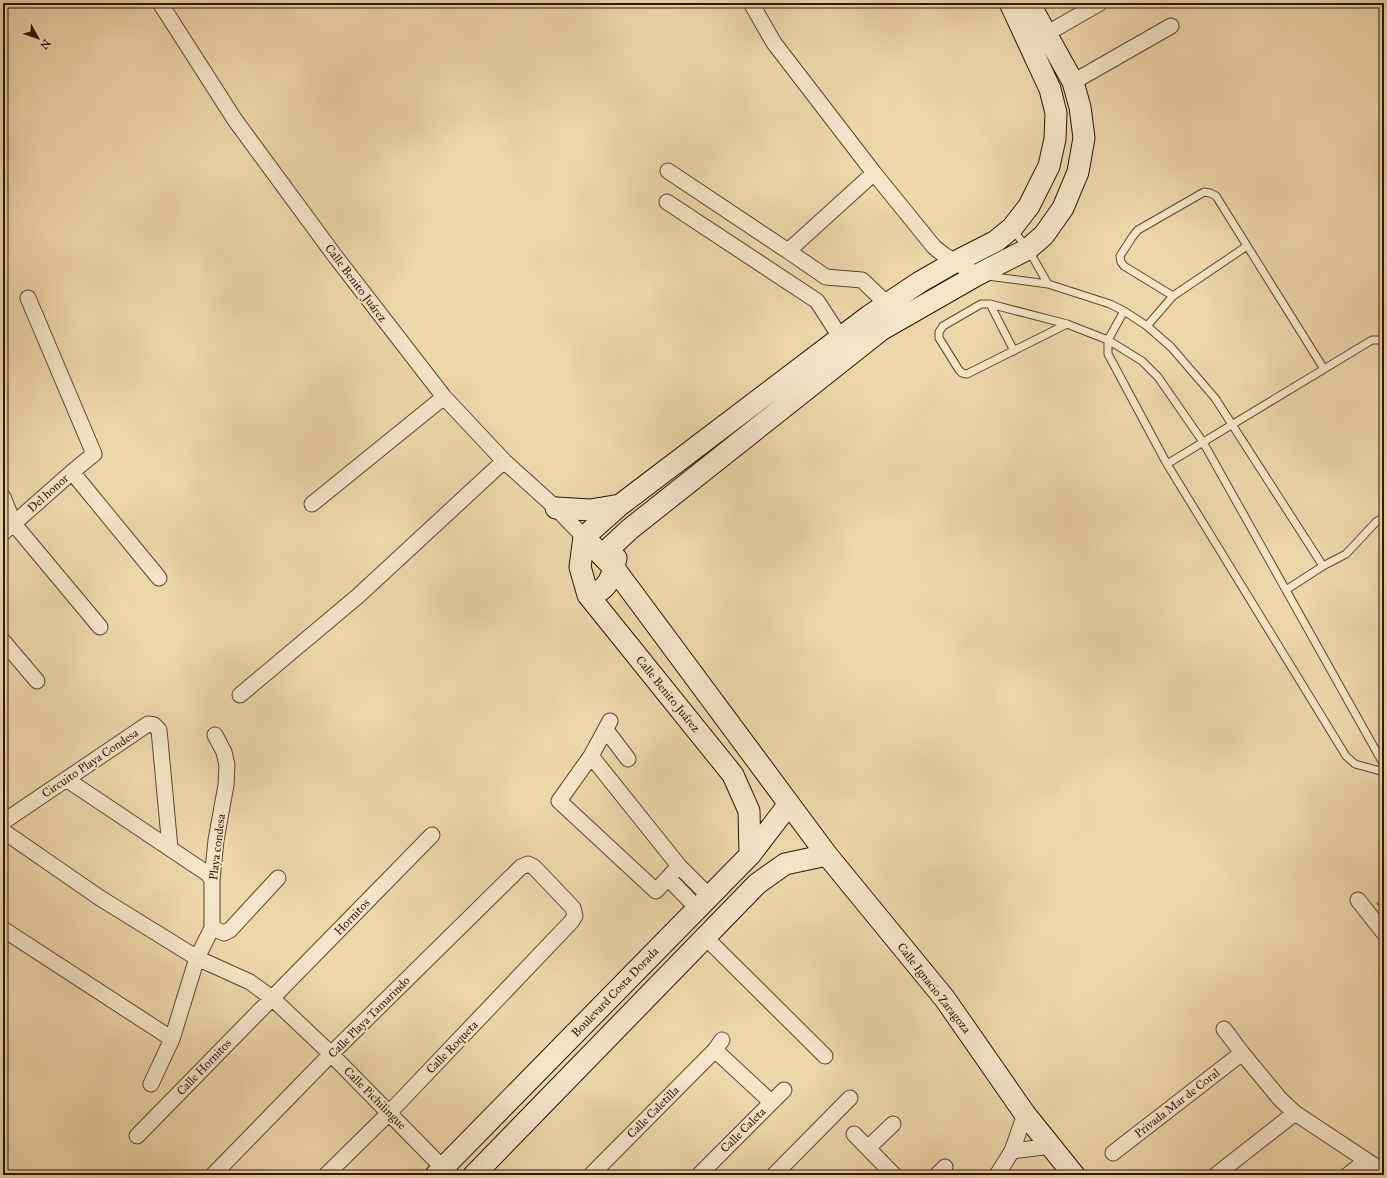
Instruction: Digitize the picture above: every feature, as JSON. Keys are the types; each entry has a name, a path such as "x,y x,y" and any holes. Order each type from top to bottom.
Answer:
{"main road":[{"path":"875,323 888,304 920,282 996,241 1012,228 1029,206 1050,166 1056,139 1056,113 1050,89 1010,3"},
{"path":"588,595 597,594 603,590 608,562 630,529 849,340 875,323 977,275 1028,249 1044,235 1063,208 1078,172 1084,138 1080,107 1072,82 1030,3"},
{"path":"584,537 620,505 812,372"},
{"path":"556,508 590,510 620,505"},
{"name":"Calle Benito Juárez","path":"584,537 608,562 789,804"},
{"name":"Calle Benito Juárez","path":"584,537 580,567 588,595 733,775 749,811 750,855"},
{"name":"Calle Ignacio Zaragoza","path":"789,804 827,854 945,999 1025,1114 1074,1175"},
{"name":"Boulevard Costa Dorada","path":"444,1173 697,908 750,855 789,804"},
{"path":"474,1175 757,884 785,864 827,854"},
{"path":"679,964 670,956 669,951 686,931 697,908"}],"street":[{"name":"Calle Benito Juárez","path":"160,3 235,120 335,256 444,397 504,461 556,508 584,537"},
{"path":"751,3 774,43 874,173 934,247 977,275"},
{"path":"1046,34 1100,3"},
{"path":"1072,82 1171,26"},
{"path":"668,171 826,277 862,280 888,304"},
{"path":"788,251 874,173"},
{"path":"667,202 816,301 849,340"},
{"name":"Del honor","path":"9,528 94,454 28,298"},
{"path":"312,504 444,397"},
{"path":"240,695 358,596 504,461"},
{"path":"72,472 159,578"},
{"path":"3,497 9,528 100,627"},
{"path":"3,641 37,681"},
{"name":"Circuito Playa Condesa","path":"3,822 148,724 154,725 159,730 170,848"},
{"path":"628,759 608,726 591,756 560,802 656,892 679,866"},
{"name":"Playa condesa","path":"197,958 212,928 212,880 216,840 226,785 227,765 224,752 215,735"},
{"path":"591,756 679,866 697,908"},
{"path":"66,778 208,874 212,880"},
{"name":"Calle Pichilingue","path":"3,831 100,898 197,958 250,982 272,998 331,1054 389,1113 444,1173"},
{"name":"Hornitos","path":"272,998 432,835"},
{"name":"Calle Playa Tamarindo","path":"213,1175 331,1054 521,866 528,864 534,868 573,908 575,916"},
{"path":"212,928 224,933 230,930 278,878"},
{"path":"668,878 697,908"},
{"path":"1358,900 1384,933"},
{"name":"Calle Roqueta","path":"326,1175 389,1113 571,922 575,916"},
{"path":"3,929 172,1039"},
{"path":"705,937 825,1056"},
{"path":"151,1084 172,1039 197,958"},
{"name":"Calle Hornitos","path":"137,1136 272,998"},
{"path":"1224,1029 1280,1099 1295,1113 1384,1172"},
{"name":"Calle Caletilla","path":"591,1175 719,1045 771,1102"},
{"name":"Privada Mar de Coral","path":"1113,1153 1242,1053"},
{"name":"Calle Caleta","path":"699,1175 784,1090"},
{"path":"774,1175 850,1098"},
{"path":"1216,1175 1295,1113"},
{"path":"997,1175 1012,1152 1025,1114"},
{"path":"868,1148 893,1124"},
{"path":"854,1134 894,1175"},
{"path":"1012,1152 1052,1146"},
{"path":"1348,1175 1366,1161"}],"lane":[{"path":"1173,296 1124,266 1121,262 1120,256 1138,230 1204,192 1210,193 1216,196 1324,370"},
{"path":"1012,228 1028,249 1048,284"},
{"path":"1147,326 1173,296 1247,246"},
{"path":"977,275 1048,284 1110,304 1147,326 1171,347 1215,398 1323,566"},
{"path":"1067,324 967,374 958,370 939,338 939,332 943,326 981,304 990,304 1067,324 1108,340 1142,361 1158,377 1202,442 1384,765"},
{"path":"990,304 1014,351"},
{"path":"1124,311 1108,340 1108,354 1167,464 1346,756 1355,764 1384,772"},
{"path":"1167,464 1372,340 1380,340 1384,342"},
{"path":"1286,590 1323,566 1346,554 1376,522 1384,517"}]}
